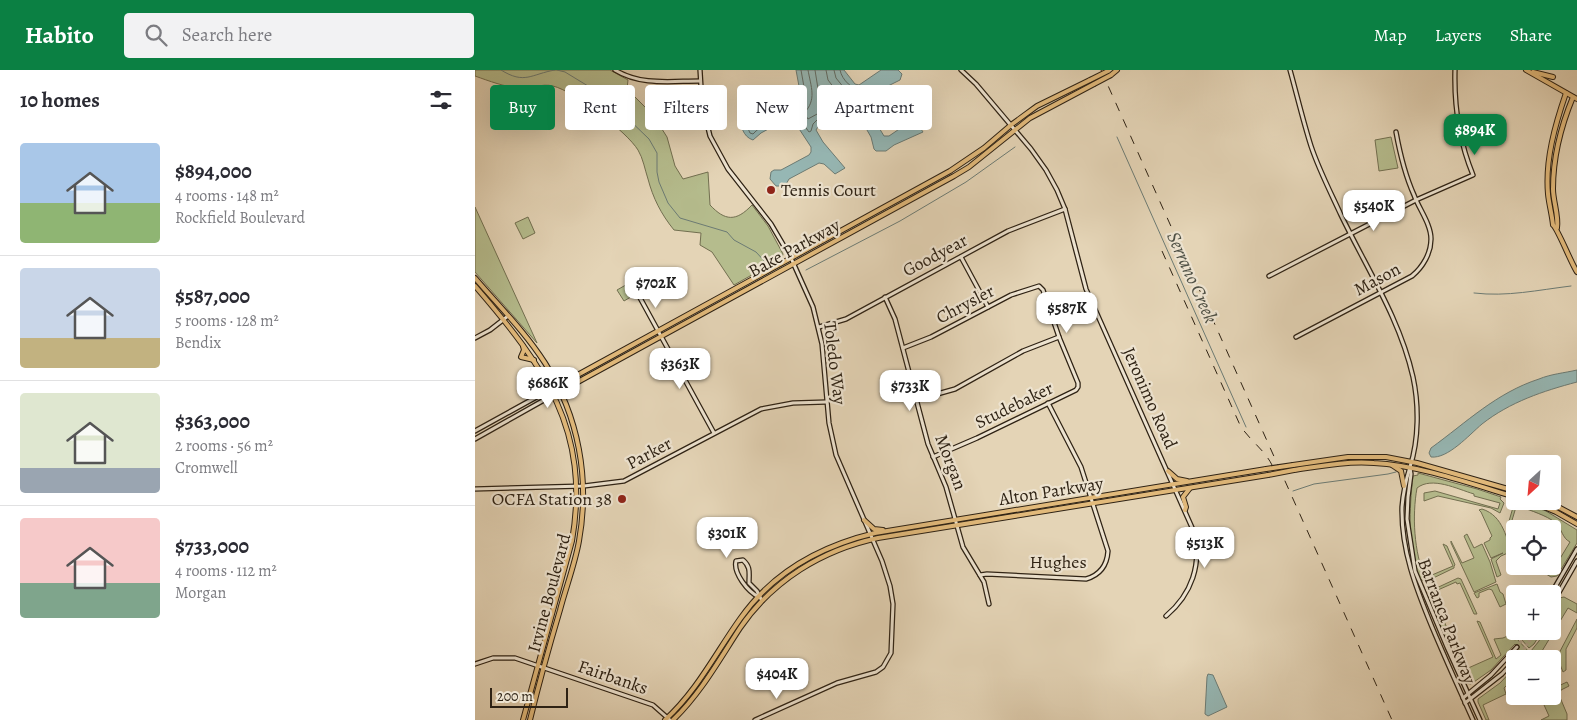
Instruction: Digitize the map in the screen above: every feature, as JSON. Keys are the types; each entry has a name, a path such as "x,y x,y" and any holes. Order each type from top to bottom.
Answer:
{"main road":[{"name":"Bake Parkway","path":"554,395 954,176 969,167 1015,129 1040,112 1117,70"},
{"path":"1527,70 1553,77"},
{"path":"1527,70 1575,98 1567,113 1558,142 1553,175 1557,228"},
{"name":"Bake Parkway","path":"551,389 950,171 985,148 1011,124 1037,106 1092,82"},
{"path":"1566,93 1554,130 1548,173 1549,202 1553,225 1557,228 1577,272"},
{"name":"Irvine Boulevard","path":"475,278 537,351 560,392 578,439 582,463 584,486 577,552 530,720"},
{"path":"475,286 523,344 534,361"},
{"path":"523,344 524,350 521,357 534,361"},
{"name":"Irvine Boulevard","path":"523,720 570,551 576,521 577,486 571,443 554,395 534,361"},
{"name":"Alton Parkway","path":"669,719 699,683 740,619 759,597 783,575 808,558 835,545 871,534 1355,456 1386,457 1411,462 1506,488"},
{"name":"Alton Parkway","path":"669,719 697,694 741,627 762,601 787,578 813,561 845,547 957,525 1342,463 1371,462 1391,464 1506,495"},
{"path":"1391,464 1401,472 1405,486"},
{"path":"1168,471 1177,479 1189,482"},
{"path":"1185,510 1183,497 1190,488"},
{"path":"1561,508 1577,517"},
{"path":"1552,510 1577,524"},
{"path":"864,520 874,530 893,528 897,530"}],"street":[{"path":"615,70 632,78 646,81 700,81"},
{"name":"Toledo Way","path":"700,70 702,103 706,122 719,154 734,178 764,214 791,258 813,307 819,327 824,360 829,424 836,455 871,534 887,576 893,612 891,652 883,667 876,672 837,683 755,720"},
{"name":"Jeronimo Road","path":"961,70 1011,124 1046,170 1065,209 1087,289 1194,532 1197,546 1196,570 1193,581 1181,602 1167,616"},
{"path":"1290,70 1311,147 1350,234 1381,292 1403,341 1417,396 1415,435 1410,468"},
{"path":"1269,276 1416,200 1473,175 1458,124 1455,101 1455,70"},
{"name":"Mason","path":"1296,337 1409,278 1418,271 1429,252 1431,245 1430,232 1407,177 1396,132"},
{"name":"Goodyear","path":"819,327 846,319 1014,229 1065,209"},
{"path":"961,257 988,307"},
{"name":"Chrysler","path":"903,348 931,337 1011,295 1037,286 1041,286 1043,290 1059,337"},
{"path":"733,290 736,296"},
{"path":"639,296 714,434"},
{"name":"Morgan","path":"885,297 895,318 928,444 946,487 963,546 980,576 989,604"},
{"path":"475,338 508,316"},
{"path":"916,400 955,389 1023,351 1059,337"},
{"name":"Studebaker","path":"933,457 977,438 1075,390 1078,387 1059,337"},
{"name":"Bake Parkway","path":"475,431 551,389"},
{"name":"Bake Parkway","path":"475,439 554,395"},
{"name":"Parker","path":"475,489 612,484 630,479 761,409 793,404 827,402"},
{"name":"Hughes","path":"980,576 987,574 1078,579 1095,576 1104,567 1108,551 1092,498 1079,461 1048,403"},
{"name":"Barranca Parkway","path":"1410,468 1407,473 1402,507 1411,574 1473,720"},
{"name":"Barranca Parkway","path":"1410,468 1407,519 1415,570 1444,641 1480,720"},
{"path":"1556,585 1577,549"},
{"path":"759,597 754,595 741,579 735,566 737,561 743,560 747,565 750,573 749,583 757,591 762,601"},
{"path":"1561,589 1577,560"},
{"path":"1463,698 1491,676 1517,647"},
{"name":"Fairbanks","path":"475,664 493,658 515,658 653,705 669,719"},
{"path":"1465,703 1506,669"}],"green space":[{"path":"475,70 610,70 628,80 627,85 565,85 565,91 555,85 504,85 475,76"},
{"path":"635,97 645,107 645,130 663,130 667,137 675,166 683,179 708,172 710,205 726,217 736,217 752,205 768,226 783,254 782,258 734,285 712,252 700,245 701,233 674,230 669,224 655,199 638,150 620,130 635,130"},
{"path":"1391,137 1398,168 1379,171 1375,140"},
{"path":"475,207 537,343 475,272"},
{"path":"528,217 535,233 523,239 515,223"},
{"path":"628,273 641,291 624,301 617,290 631,282"},
{"path":"1418,473 1501,497 1500,499 1504,503 1500,513 1491,508 1438,496 1424,501 1424,493 1435,491 1498,509 1500,503 1437,483 1430,483 1417,488 1415,534 1418,557 1425,578 1453,566 1443,544 1447,546 1455,565 1454,568 1425,582 1419,578 1415,565 1410,527 1413,476 1418,475"},
{"path":"1482,509 1489,512 1495,517 1506,536 1506,554 1496,561 1501,575 1497,577 1491,559 1503,553 1491,558 1484,543 1490,540 1492,536 1479,510"},
{"path":"1512,510 1515,510 1512,520 1509,520"},
{"path":"1530,510 1543,510 1561,520 1552,520"},
{"path":"1561,520 1577,530 1577,543 1561,569 1561,557 1570,542 1561,531"},
{"path":"1467,534 1474,548 1482,544 1496,582 1474,592 1451,543 1451,541 1462,563 1474,558 1464,536"},
{"path":"1458,578 1461,579 1477,614 1474,614 1460,583 1457,584 1456,582 1431,593 1466,669 1493,657 1477,621 1480,622 1496,659 1501,655 1494,639 1506,637 1506,640 1518,640 1527,650 1519,650 1515,644 1509,650 1506,650 1506,654 1491,670 1471,684 1465,683 1428,596 1430,591"},
{"path":"1497,584 1506,604 1500,607 1492,590 1489,589 1479,593 1477,598 1474,593"},
{"path":"1564,597 1577,604 1577,613 1568,608 1561,620 1561,598"},
{"path":"1577,619 1577,628 1566,649 1566,670 1563,672 1561,650"},
{"path":"1522,640 1536,640 1534,644 1529,648"},
{"path":"1540,640 1549,640 1543,650 1532,650"},
{"path":"1506,677 1506,686 1504,688 1506,694 1483,705 1489,720 1486,720 1478,699"},
{"path":"1567,682 1569,686 1561,690 1561,685"},
{"path":"1561,700 1567,714 1567,720 1541,720 1549,716 1544,705 1561,705"}],"water":[{"path":"796,70 844,70 855,84 859,85 817,85 816,130 823,142 845,168 835,174 824,164 819,163 789,179 785,186 776,186 770,179 771,172 781,170 809,155 811,152 811,147 800,130 807,130 807,85 799,85"},
{"path":"881,70 898,70 902,74 900,80 890,85 859,85"},
{"path":"743,130 766,130 753,140"},
{"path":"867,130 880,130 884,136 889,136 898,130 922,130 923,132 894,145 886,151 876,151"},
{"path":"1577,370 1577,382 1539,393 1515,403 1482,424 1451,450 1438,457 1431,457 1429,453 1431,448 1495,400 1523,385 1544,377"},
{"path":"1208,674 1213,675 1227,707 1208,716 1205,714"}],"waterway":[{"name":"Serrano Creek","path":"501,70 522,78 555,70"},
{"name":"Serrano Creek","path":"557,70 565,72 588,86 621,112 649,139 657,153 659,182 668,203 680,218 727,232 734,240 756,252 768,265"},
{"name":"Serrano Creek","path":"1117,137 1246,427"},
{"name":"Serrano Creek","path":"806,270 900,221 966,182 1015,147"},
{"path":"1474,293 1510,294 1571,286"},
{"name":"Serrano Creek","path":"1293,491 1314,484 1396,472"}],"tunnel":[{"path":"1517,647 1522,640"},
{"path":"1523,650 1530,640"}],"railway":[{"path":"1101,70 1392,720"},
{"path":"1162,251 1240,425 1272,465"}],"place":[{"name":"Tennis Court","path":"771,190"},
{"name":"OCFA Station 38","path":"622,499"}]}
